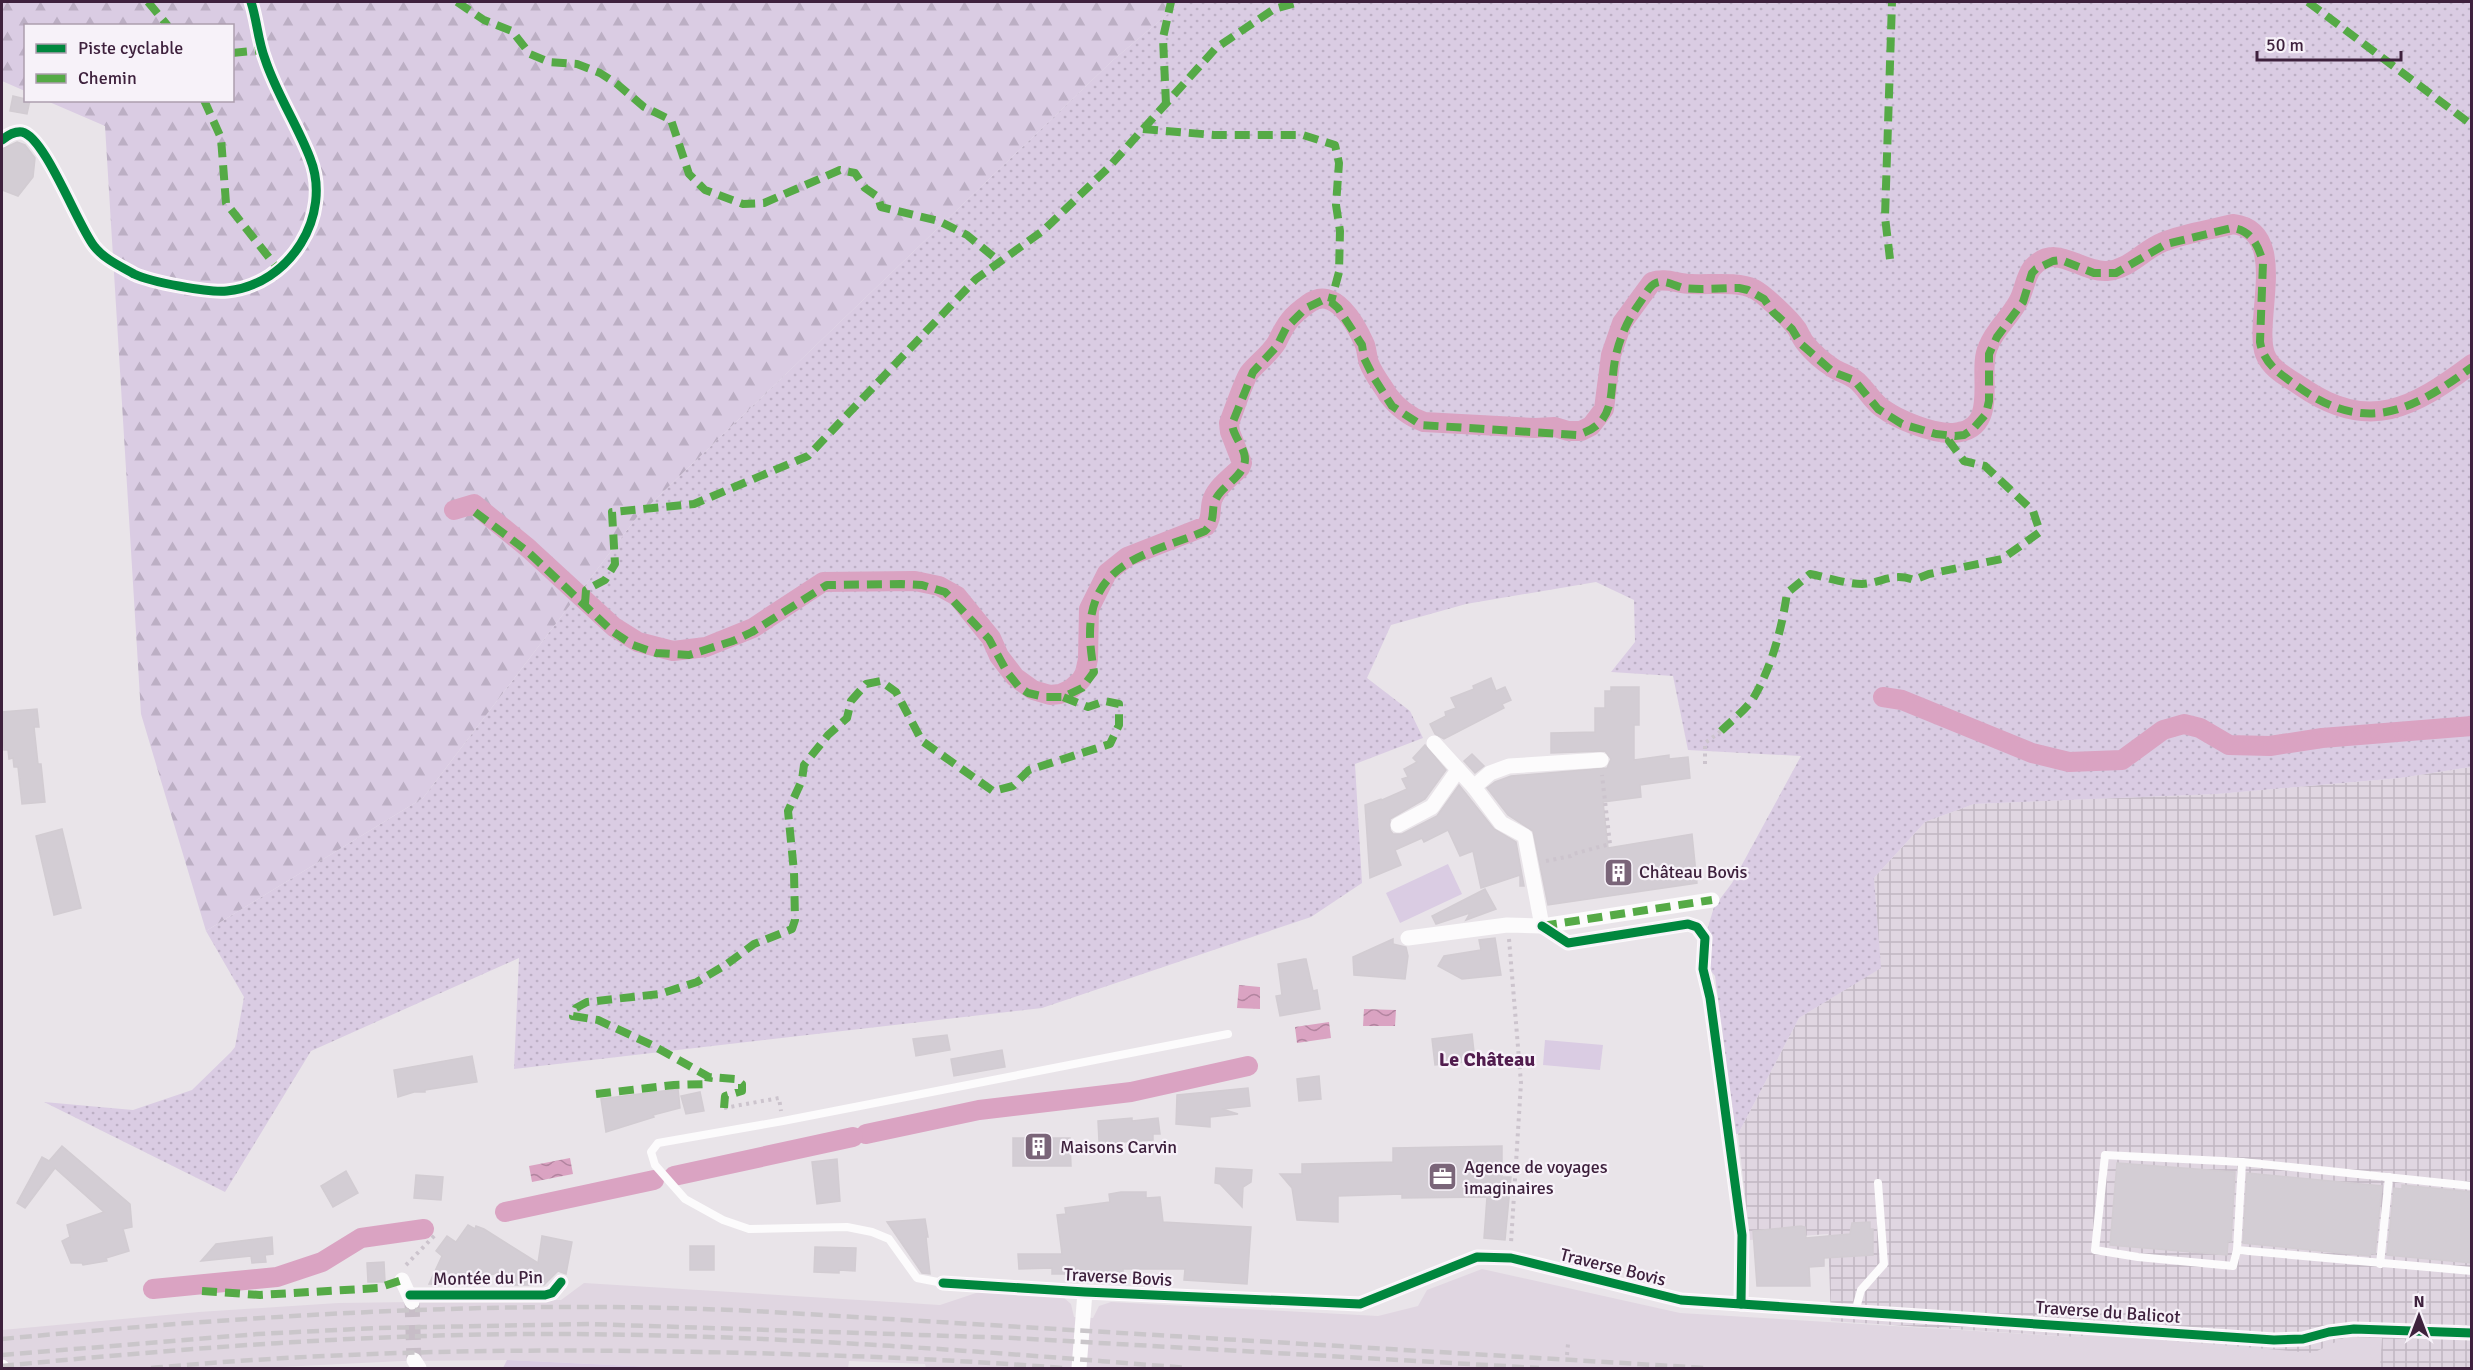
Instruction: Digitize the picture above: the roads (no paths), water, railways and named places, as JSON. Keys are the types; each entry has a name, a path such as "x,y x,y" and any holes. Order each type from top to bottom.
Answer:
{"street":[{"path":"2,140 12,133 23,132 30,138 54,171 77,221 93,246 102,255 137,275 202,290 228,291 257,284 286,263 305,239 316,212 318,189 315,170 302,138 265,59 251,2"},
{"path":"1434,743 1474,787 1501,823 1525,836 1542,926 1568,943 1688,924 1697,927 1705,938 1703,969 1710,998 1742,1235 1741,1304"},
{"path":"1474,787 1490,773 1509,766 1601,760"},
{"path":"1398,825 1432,807 1458,770"},
{"path":"1408,938 1507,925 1542,926 1712,900"},
{"name":"Traverse Bovis","path":"943,1283 1085,1292 1360,1304 1477,1257 1511,1258 1681,1300 1741,1304"},
{"name":"Montée du Pin","path":"402,1281 411,1299 545,1295 552,1293 561,1282"},
{"name":"Traverse Bovis","path":"1079,1368 1085,1292"},
{"name":"Traverse du Balicot","path":"1741,1304 2274,1340 2303,1339 2329,1332 2354,1329 2472,1333"}],"lane":[{"name":"Traverse Bovis","path":"943,1283 917,1278 889,1239 873,1232 847,1227 749,1228 723,1220 685,1199 655,1165 651,1152 658,1143 1228,1034"},
{"path":"2242,1162 2237,1250 2233,1266 2138,1257 2095,1250 2106,1155 2242,1162 2472,1186"},
{"path":"2380,1264 2389,1177"},
{"path":"1855,1312 1861,1290 1884,1264 1878,1183"},
{"path":"2237,1250 2472,1271"}],"water":[{"path":"1239,985 1260,987 1260,1009 1237,1008"},
{"path":"1364,1009 1396,1010 1395,1026 1363,1026"},
{"path":"1329,1022 1331,1038 1297,1043 1295,1027"},
{"path":"570,1158 573,1174 532,1182 529,1166"}],"waterway":[{"path":"454,510 474,504 528,548 614,627 638,642 673,651 706,647 753,628 823,582 915,581 939,586 957,596 991,638 999,656 1015,677 1033,690 1050,695 1071,689 1085,673 1088,659 1089,609 1107,573 1127,557 1206,526 1215,494 1242,463 1230,432 1229,423 1247,377 1274,346 1293,316 1318,299 1327,299 1343,309 1361,336 1368,361 1388,395 1395,404 1419,420 1535,428 1555,427 1568,431 1581,431 1591,426 1604,409 1611,355 1622,323 1652,282 1662,280 1686,284 1732,284 1747,287 1754,289 1770,301 1797,329 1812,351 1833,368 1857,381 1882,408 1916,425 1953,433 1968,430 1977,422 1984,399 1984,371 1988,347 2017,304 2030,271 2041,260 2050,257 2059,258 2087,268 2115,270 2163,242 2233,224 2250,230 2260,242 2265,259 2263,320 2265,354 2271,365 2302,387 2326,401 2349,409 2370,412 2410,403 2451,380 2472,364"},
{"path":"1883,697 1902,700 2032,753 2069,762 2122,760 2163,730 2184,724 2200,728 2229,745 2270,746 2322,738 2472,726"},
{"path":"866,1134 979,1110 1131,1092 1248,1066"},
{"path":"674,1176 853,1137"},
{"path":"505,1212 654,1180"},
{"path":"153,1289 277,1277 322,1262 361,1238 424,1229"}],"tunnel":[{"path":"412,1302 414,1360"}],"railway":[{"path":"2,1339 98,1330 386,1311 579,1307 676,1308 1705,1368"},
{"path":"2,1355 258,1334 377,1328 589,1324 1013,1338 1539,1368"},
{"path":"2,1366 264,1344 395,1337 609,1334 939,1349 1187,1368"},
{"path":"151,1368 335,1356 580,1351 852,1356 1063,1368"}],"place":[{"name":"Château Bovis","path":"1618,872"},
{"name":"Maisons Carvin","path":"1039,1147"},
{"name":"Agence de voyages imaginaires","path":"1443,1177"}],"district":[{"name":"Le Château","path":"1487,1059"}]}
